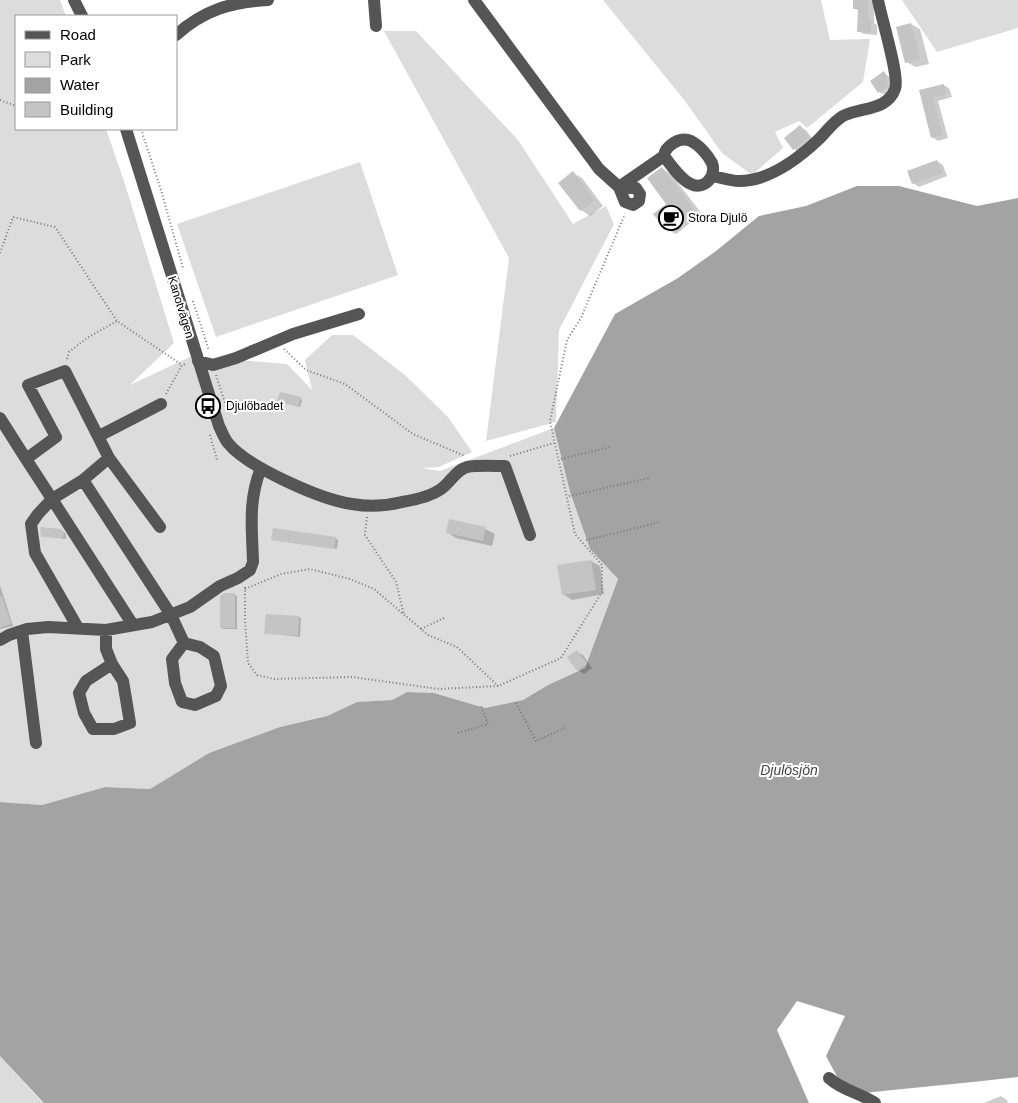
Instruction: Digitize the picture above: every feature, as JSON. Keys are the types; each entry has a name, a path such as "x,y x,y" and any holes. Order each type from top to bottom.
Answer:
{"street":[{"path":"74,0 82,15"},
{"path":"178,34 219,8 250,1 268,0"},
{"path":"374,0 376,26"},
{"path":"474,0 599,169 619,188 624,202 629,205"},
{"path":"713,176 740,181 756,179 774,172 799,156 843,116 881,105 891,98 896,87 896,72 878,0"},
{"name":"Kanotvägen","path":"126,130 198,361 219,426 227,442 261,468 282,480 332,499 352,504 368,505 402,502 434,493 446,485 457,473 467,468 505,466 530,534"},
{"path":"619,188 664,156 665,151 672,144 684,140 690,141 699,147 710,160 713,166 713,176 706,183 692,185 684,179 664,156"},
{"path":"198,361 213,365 236,358 293,334 358,314"},
{"path":"26,459 56,437 28,386 65,371 109,458 160,527"},
{"path":"99,436 161,404"},
{"path":"0,418 133,625"},
{"path":"78,628 35,553 31,524 52,499 83,480 109,458"},
{"path":"0,640 22,631 48,627 106,630 152,622 190,607 220,586 244,575 250,570 253,562 251,508 256,481 261,468"},
{"path":"83,480 171,615 184,643"},
{"path":"106,630 106,649 122,681 130,723 114,729 93,729 84,713 79,693 86,681 112,664"},
{"path":"22,631 36,743"},
{"path":"184,643 200,647 214,656 221,686 216,696 195,705 182,702 175,683 172,658 184,643"},
{"path":"829,1078 846,1090 876,1103"}],"path":[{"path":"0,100 15,106"},
{"path":"141,130 161,190 185,275"},
{"path":"244,575 248,663 257,675 274,679 352,677 439,689 498,686 561,658 602,592 602,565 575,534 550,422 567,340 581,318 629,205"},
{"path":"0,253 13,217 55,227 117,321 182,364 198,361"},
{"path":"190,293 226,406"},
{"path":"65,371 69,352 87,338 117,321"},
{"path":"276,342 306,370 345,384 413,434 469,458 462,461"},
{"path":"161,404 182,364"},
{"path":"509,456 555,443"},
{"path":"561,459 610,447"},
{"path":"569,496 649,478"},
{"path":"368,505 366,535 396,582 404,615"},
{"path":"586,540 661,522"},
{"path":"245,589 281,574 310,569 350,579 374,589 428,636 457,647 498,686"},
{"path":"421,629 446,617"},
{"path":"516,703 536,741 567,727"},
{"path":"458,733 488,724 481,706"}],"green space":[{"path":"0,0 60,0 66,15 15,15 15,130 106,130 174,343 130,385 192,356 287,364 312,390 305,360 332,335 353,335 405,375 448,417 472,452 439,467 421,468 440,471 554,428 570,492 590,549 618,579 585,668 548,685 523,700 485,708 434,693 407,692 392,700 357,702 327,716 280,727 209,753 150,789 105,787 42,805 0,802"},
{"path":"603,0 821,0 830,40 870,39 863,82 807,128 799,121 775,132 783,148 752,175 722,153 685,101"},
{"path":"902,0 1018,0 1018,28 937,52"},
{"path":"384,31 416,31 518,140 573,224 606,206 614,224 559,330 556,422 486,441 509,258"},
{"path":"360,162 398,275 216,337 177,224"},
{"path":"0,1056 39,1099 44,1103 0,1103"}],"water":[{"name":"Djulösjön","path":"857,186 899,186 977,206 1018,198 1018,1077 847,1095 826,1056 845,1016 797,1001 777,1030 809,1103 44,1103 0,1056 0,802 42,805 105,787 150,789 209,753 280,727 327,716 357,702 392,700 407,692 434,693 485,708 523,700 548,685 585,668 618,579 590,549 570,492 554,428 615,314 678,278 716,251 759,216 806,206"}],"building":[{"path":"853,0 868,0 868,20 871,20 871,32 857,32 858,9 853,9"},
{"path":"911,23 920,59 905,63 896,27"},
{"path":"884,71 887,76 887,86 878,93 870,81"},
{"path":"944,84 946,94 933,98 943,135 931,138 919,90"},
{"path":"800,125 809,137 793,150 784,138"},
{"path":"937,160 942,173 912,184 907,171"},
{"path":"662,167 693,208 666,230 653,214 666,204 647,178"},
{"path":"573,171 595,200 580,211 558,183"},
{"path":"280,392 301,397 298,406 277,401"},
{"path":"449,519 486,527 483,541 446,533"},
{"path":"40,527 61,529 64,532 63,538 41,537"},
{"path":"273,528 336,537 334,549 271,540"},
{"path":"591,560 596,590 562,595 557,565"},
{"path":"224,593 235,593 235,628 220,628 220,596"},
{"path":"0,596 2,596 11,624 0,628"},
{"path":"266,614 299,616 298,636 264,634"},
{"path":"577,650 587,664 577,671 567,657"}],"place":[{"name":"Stora Djulö","path":"671,218"},
{"name":"Djulöbadet","path":"208,406"}]}
